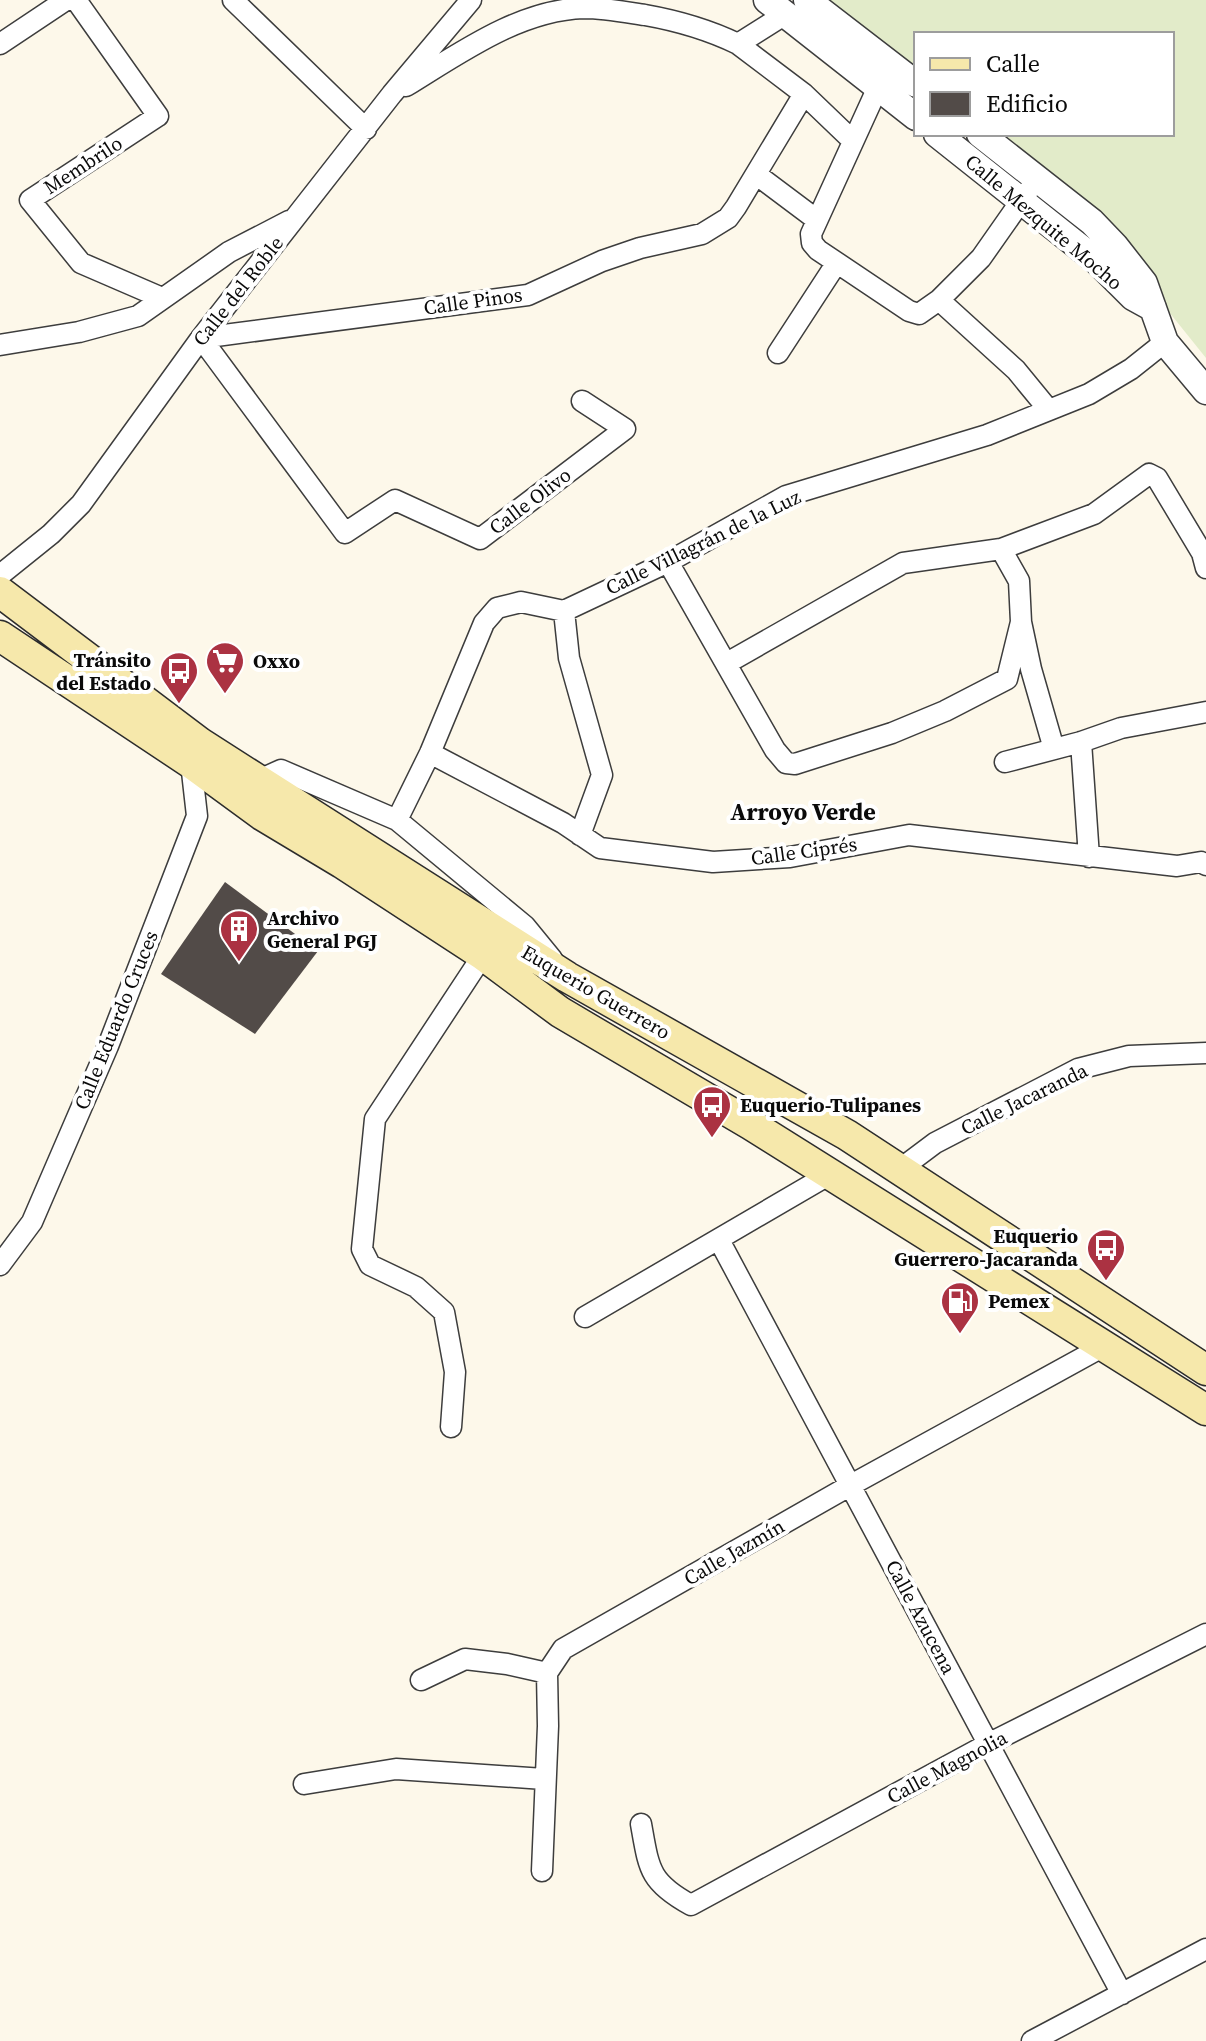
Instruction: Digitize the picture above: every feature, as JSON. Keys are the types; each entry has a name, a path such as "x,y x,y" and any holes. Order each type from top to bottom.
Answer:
{"main road":[{"name":"Euquerio Guerrero","path":"0,592 200,743 567,977 847,1135 1206,1370"},
{"path":"0,611 76,649"},
{"name":"Euquerio Guerrero","path":"0,636 191,763 262,815 483,955 560,1012 830,1174 1206,1410"}],"street":[{"path":"0,44 66,0"},
{"name":"Membrilo","path":"76,0 158,116 30,200 81,263 162,298"},
{"path":"233,0 366,129"},
{"name":"Calle del Roble","path":"0,575 51,534 81,504 201,338 392,94 471,0"},
{"path":"807,0 914,82"},
{"path":"738,44 775,8 914,115"},
{"path":"392,94 531,18 570,9 622,11 677,21 711,31 738,44 804,94 853,141"},
{"path":"890,63 817,220 811,234 812,243 836,264 909,311 919,314 939,300 981,258 1030,189"},
{"name":"Calle Pinos","path":"201,338 528,295 602,261 640,248 702,234 728,218 804,94"},
{"name":"Calle Mezquite Mocho","path":"940,136 1092,222 1114,262 1144,283 1165,342 1206,391"},
{"name":"Calle Mezquite Mocho","path":"982,136 1030,189"},
{"path":"757,175 817,220"},
{"path":"0,345 79,332 138,316 229,252 293,220"},
{"path":"778,353 836,264"},
{"path":"939,300 1016,370 1048,409"},
{"name":"Calle Olivo","path":"201,338 345,533 395,500 480,539 625,429 582,401"},
{"name":"Calle Villagrán de la Luz","path":"564,611 624,580 668,562 786,496 987,435 1109,384 1165,342"},
{"path":"727,663 903,563 1001,549 1094,514 1149,474 1157,478 1202,553 1206,568"},
{"path":"1001,549 1019,581 1021,622 1054,749"},
{"path":"668,562 779,757 786,763 795,764 892,733 945,711 1007,679 1021,622"},
{"path":"397,820 430,753 484,623 497,608 521,602 564,611 569,658 602,775 580,835"},
{"path":"1007,679 1040,700"},
{"path":"1005,762 1121,728 1206,712"},
{"path":"1081,742 1089,857"},
{"name":"Calle Ciprés","path":"430,753 563,823 600,848 713,862 790,857 909,835 1177,866 1204,863"},
{"name":"Calle Eduardo Cruces","path":"0,1265 32,1222 108,1046 197,816 191,763"},
{"path":"259,780 281,770 397,820 525,926 567,977"},
{"path":"451,1427 455,1372 444,1312 416,1287 370,1265 362,1249 375,1119 483,955"},
{"name":"Calle Jacaranda","path":"899,1170 935,1143 1078,1069 1129,1056 1206,1053"},
{"path":"585,1317 830,1174"},
{"name":"Calle Azucena","path":"719,1240 1122,1994"},
{"name":"Calle Jazmín","path":"547,1673 563,1649 1104,1346"},
{"name":"Calle Magnolia","path":"641,1824 654,1880 691,1905 988,1744 1206,1634"},
{"path":"421,1680 465,1659 547,1673 542,1871"},
{"path":"304,1784 396,1769 544,1779"},
{"path":"1032,2041 1206,1949"}],"green space":[{"path":"811,0 1206,0 1206,358 1165,307 993,136 1174,136 1174,32 914,32 914,73"}],"building":[{"name":"Archivo General PGJ","path":"225,882 318,951 255,1034 161,974"}],"place":[{"name":"Oxxo","path":"225,695"},
{"name":"Tránsito del Estado","path":"179,705"},
{"name":"Archivo General PGJ","path":"239,963"},
{"name":"Euquerio-Tulipanes","path":"712,1139"},
{"name":"Euquerio Guerrero-Jacaranda","path":"1106,1282"},
{"name":"Pemex","path":"960,1335"}],"district":[{"name":"Arroyo Verde","path":"803,812"}]}
